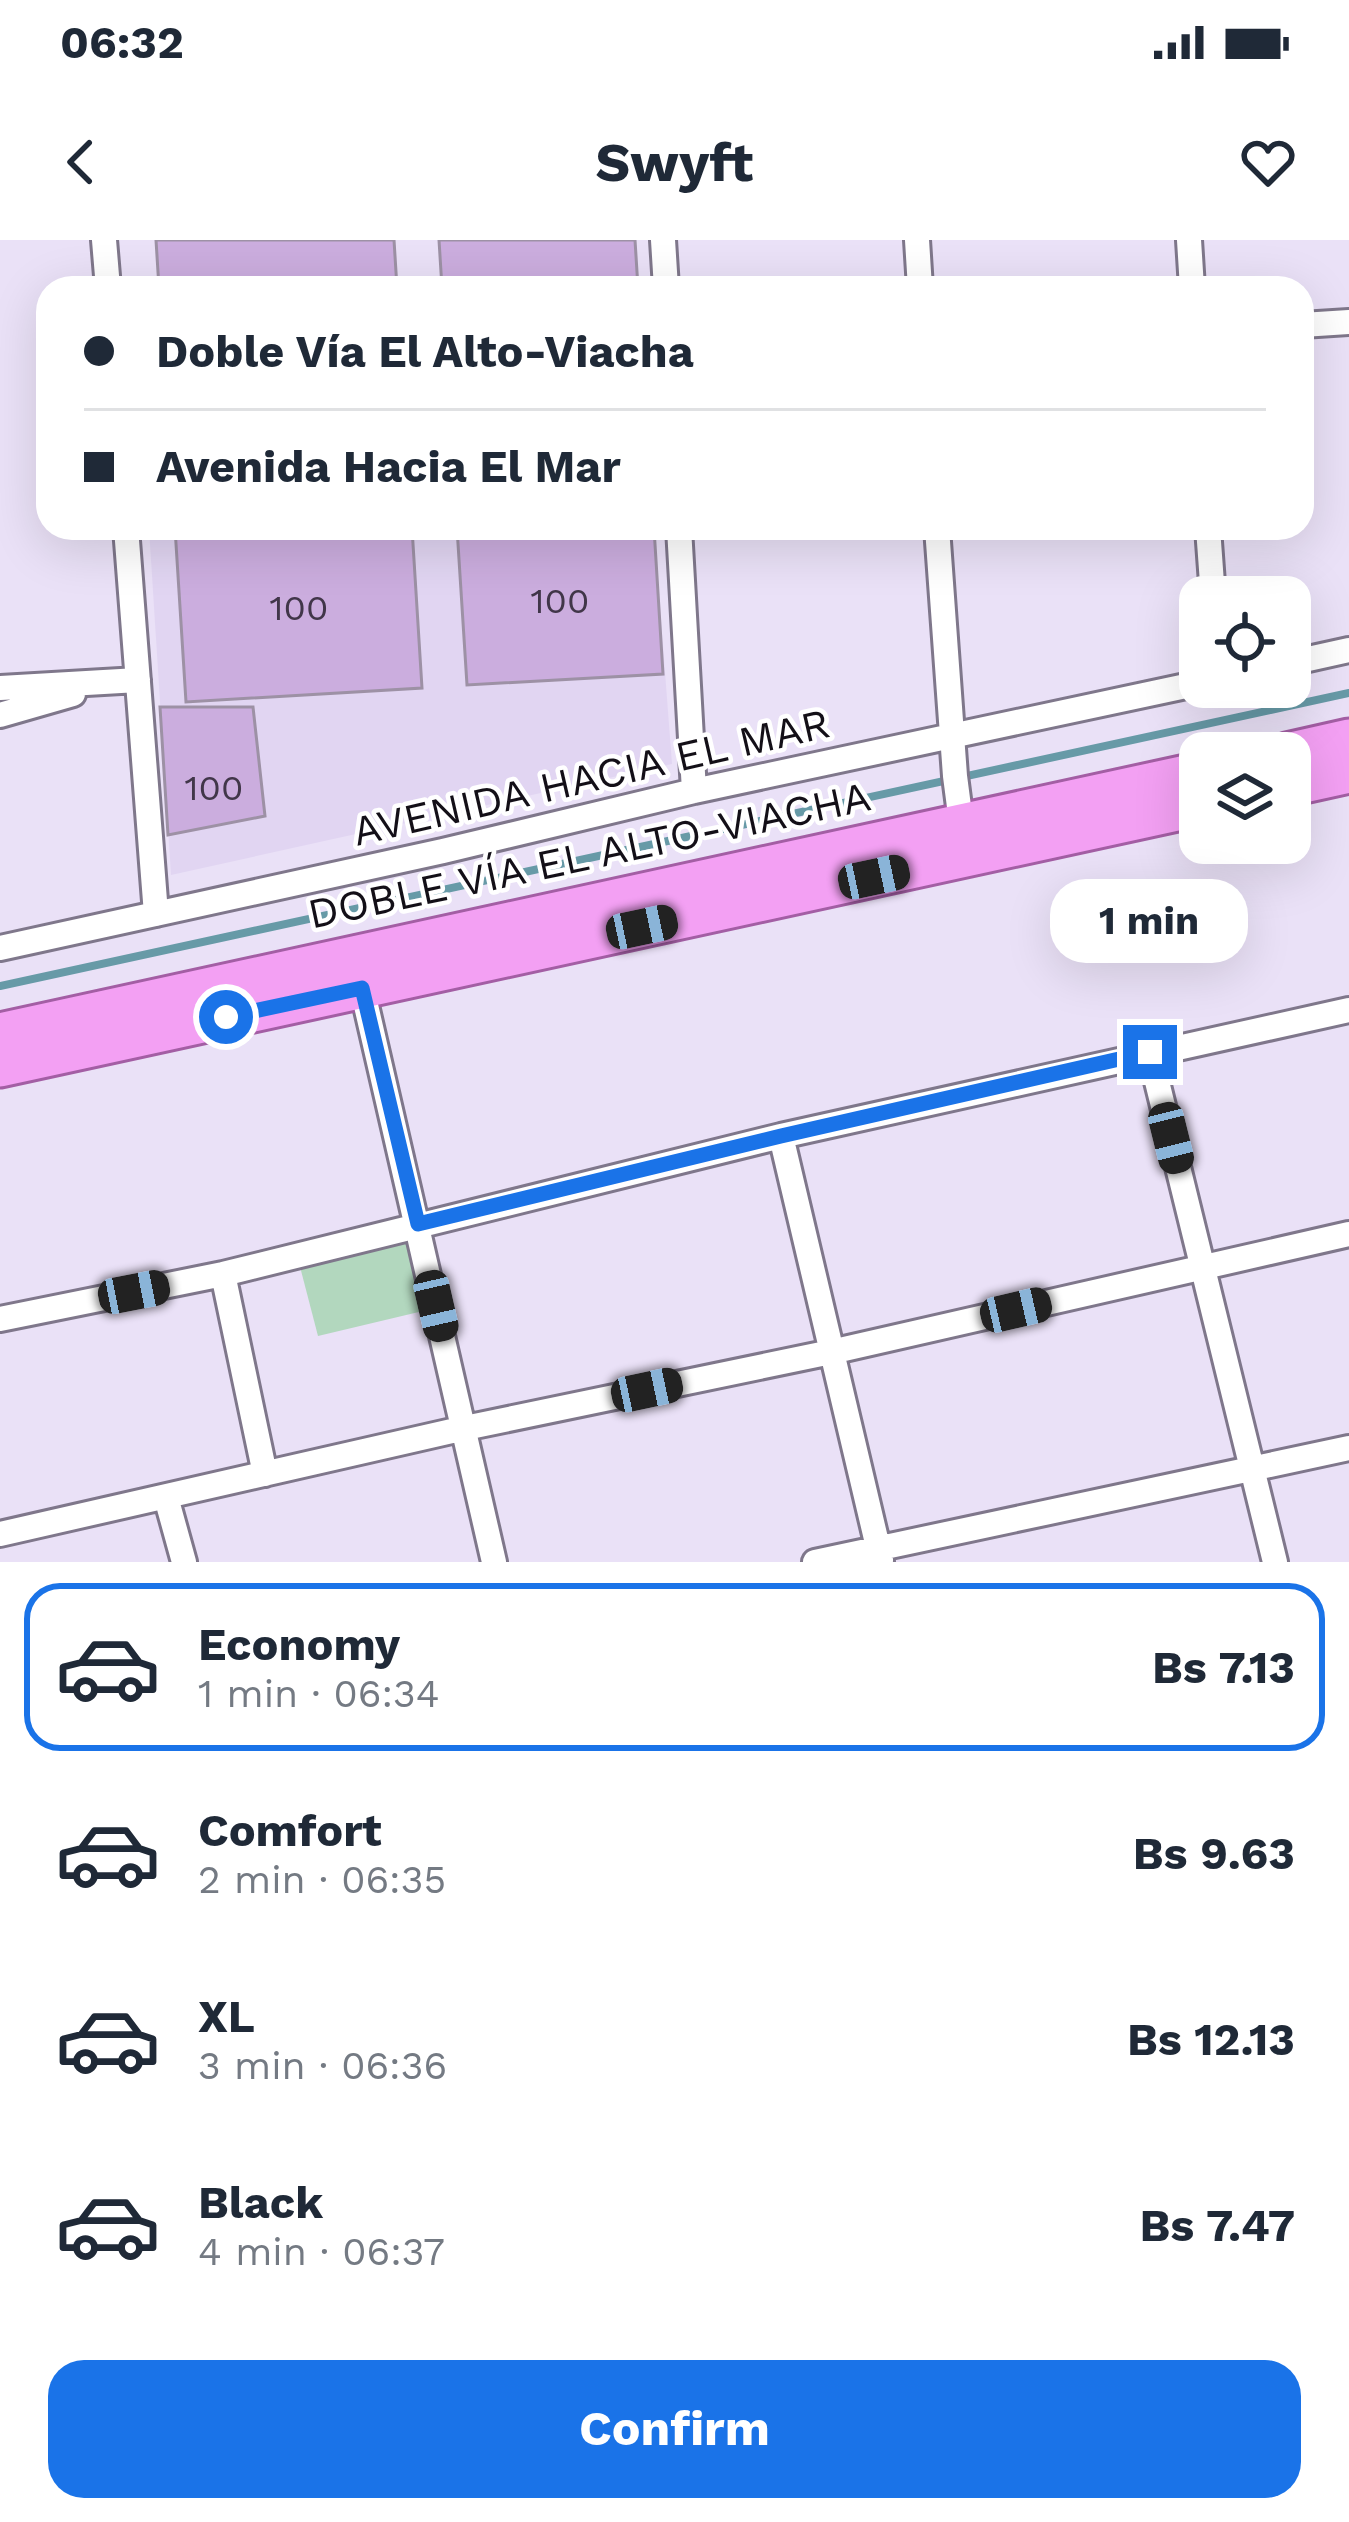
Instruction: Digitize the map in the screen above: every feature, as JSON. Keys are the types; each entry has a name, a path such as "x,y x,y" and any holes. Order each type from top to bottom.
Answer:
{"highway":[{"path":"1311,748 1349,740"},
{"path":"1311,781 1349,773"},
{"name":"DOBLE VÍA EL ALTO-VIACHA","path":"0,1033 960,815 1179,776"},
{"name":"DOBLE VÍA EL ALTO-VIACHA","path":"0,1067 1179,811"}],"street":[{"path":"104,240 107,276"},
{"path":"663,240 665,276"},
{"path":"916,240 919,276"},
{"path":"1189,240 1191,276"},
{"path":"1314,324 1349,322"},
{"path":"127,540 156,914"},
{"path":"680,540 694,791"},
{"path":"938,540 960,815"},
{"path":"1209,540 1211,576"},
{"path":"1311,658 1349,650"},
{"path":"0,688 138,680"},
{"path":"0,715 98,687 98,683"},
{"name":"AVENIDA HACIA EL MAR","path":"0,948 694,791 1179,688"},
{"path":"362,988 494,1562"},
{"path":"0,1319 223,1274 781,1136 1349,1010"},
{"path":"1150,1052 1275,1562"},
{"path":"781,1136 879,1555"},
{"path":"0,1534 1349,1234"},
{"path":"223,1274 266,1474"},
{"path":"815,1562 879,1555 1349,1448"},
{"path":"166,1497 184,1562"}],"shaded area":[{"path":"150,540 655,540 672,764 171,875"}],"green space":[{"path":"425,1228 444,1306 318,1336 298,1259"}],"building":[{"path":"156,240 394,240 396,276 158,276"},
{"path":"439,240 635,240 637,276 441,276"},
{"path":"176,540 413,540 422,688 186,702"},
{"path":"458,540 655,540 663,674 467,685"},
{"path":"160,707 253,707 265,816 168,835"}],"waterway":[{"path":"0,986 1349,693"}],"route":[{"path":"226,1017 362,988 418,1224 1150,1052"}]}
